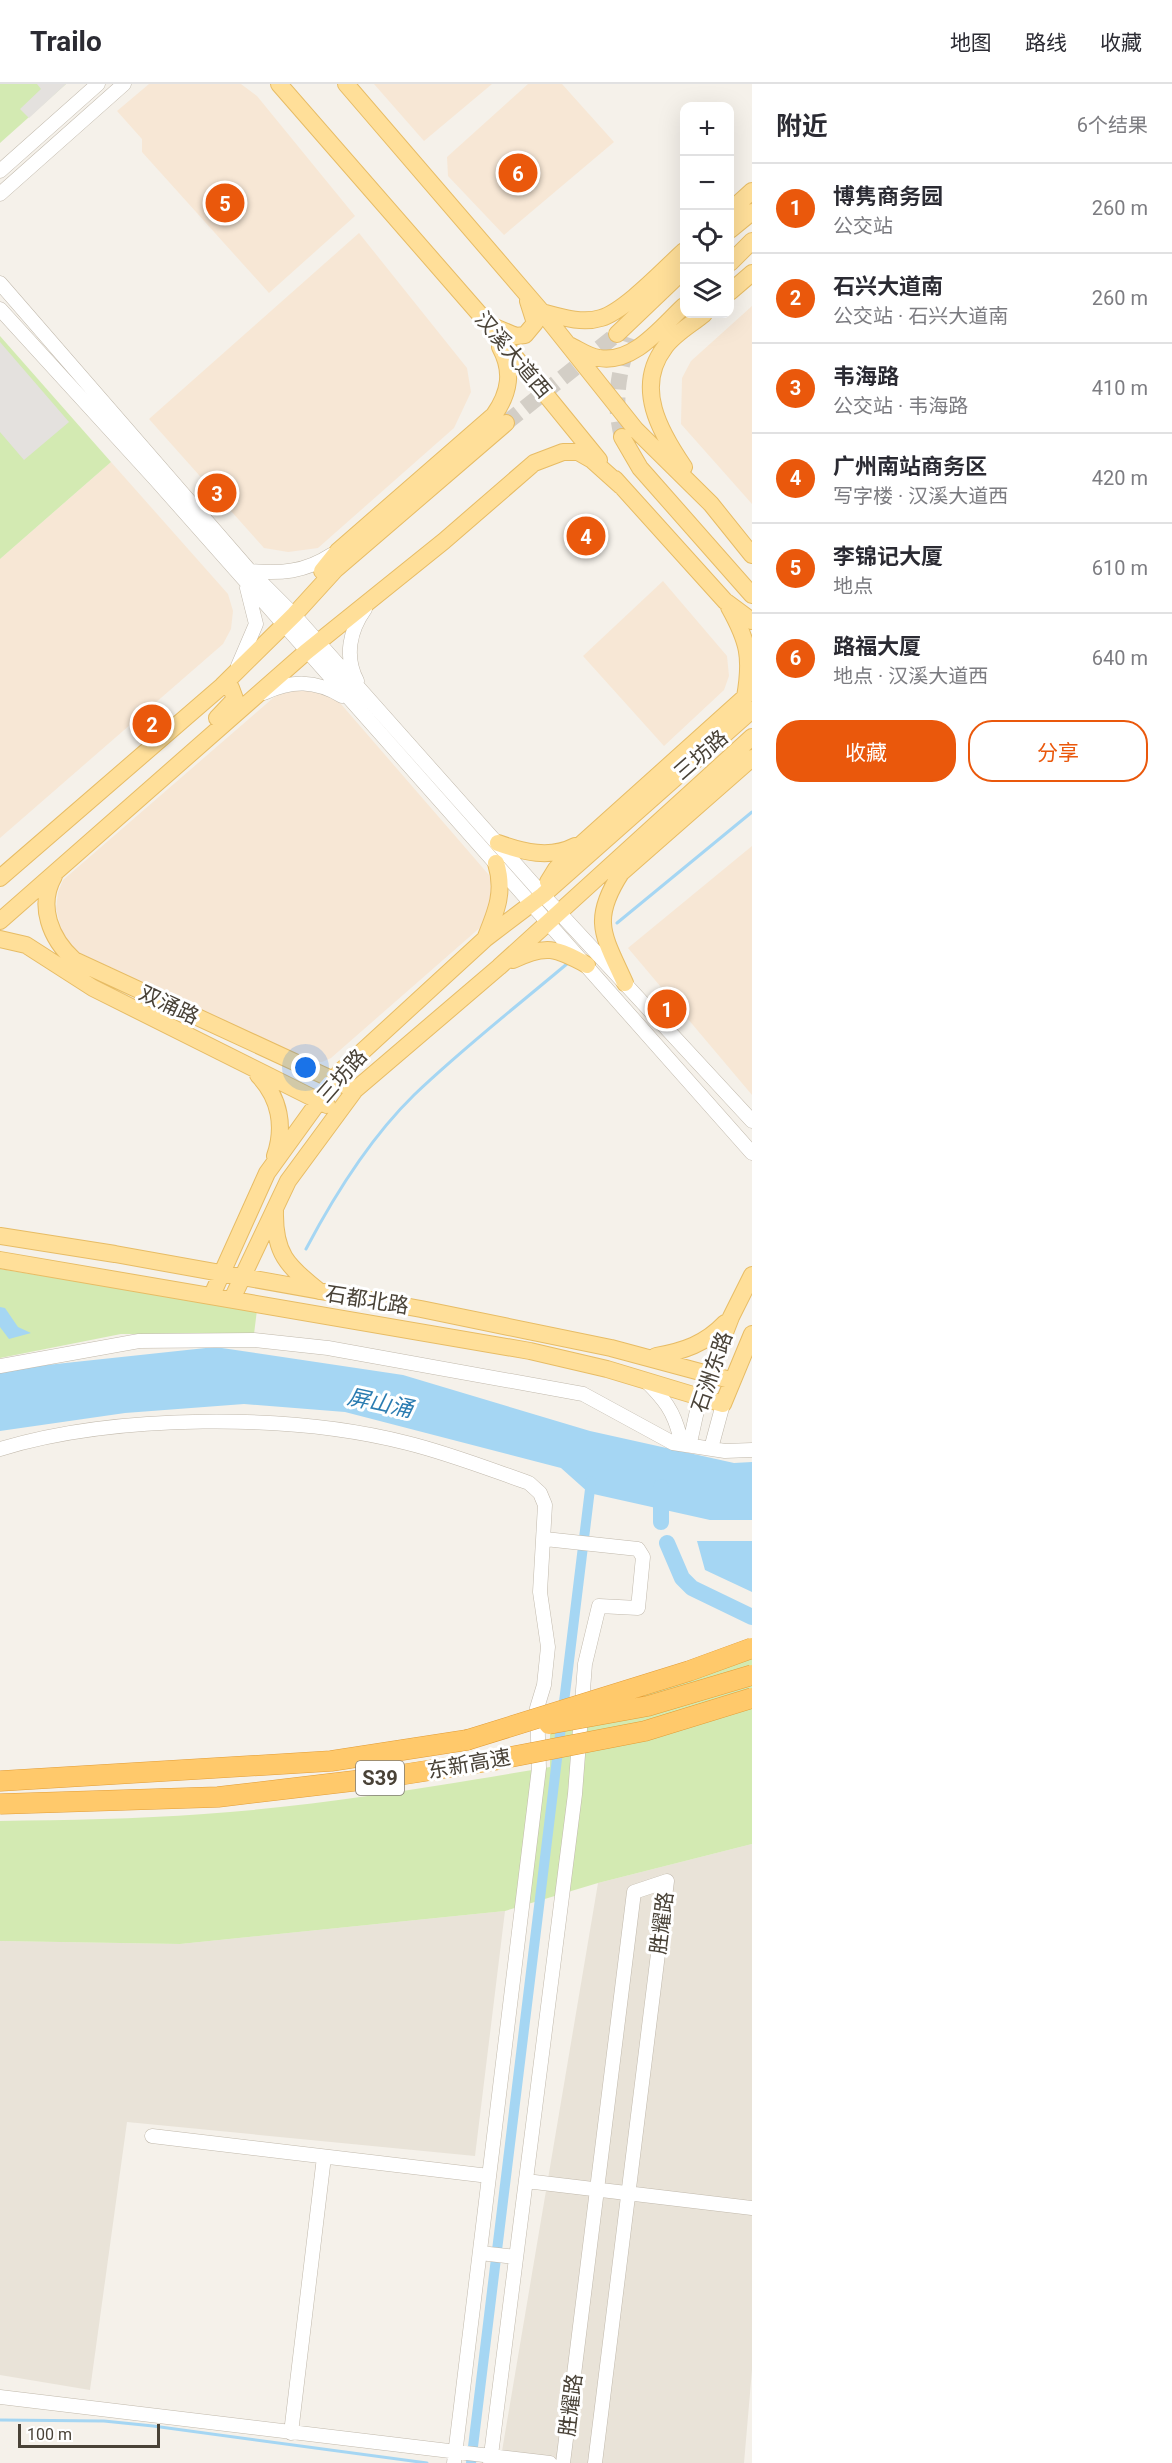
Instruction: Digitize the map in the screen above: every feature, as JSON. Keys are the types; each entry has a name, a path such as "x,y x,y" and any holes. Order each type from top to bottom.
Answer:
{"highway":[{"path":"467,1740 689,1671 752,1648"},
{"name":"东新高速","path":"0,1781 30,1781 331,1761 467,1740 648,1706 752,1675"},
{"name":"东新高速","path":"0,1804 218,1797 387,1777 495,1760 645,1731 752,1698"}],"main road":[{"name":"汉溪大道西","path":"279,84 489,325 621,486 725,601 752,621"},
{"path":"346,84 542,312 636,430 711,504"},
{"path":"730,210 752,191"},
{"path":"734,226 752,212"},
{"path":"734,258 752,241"},
{"path":"542,312 583,320 601,318 616,311 680,255"},
{"path":"734,288 752,273"},
{"path":"567,344 598,358 620,357 646,304 680,274"},
{"path":"489,325 516,336 525,335 535,323 526,296"},
{"path":"630,339 680,308"},
{"path":"699,318 665,346 652,381 651,401 655,418 664,438 711,504 752,555"},
{"path":"289,620 312,583 338,551 494,415 502,404 509,387 508,366 489,325"},
{"path":"630,339 648,348 665,346"},
{"path":"0,878 227,682 335,570 506,423"},
{"path":"622,437 640,468 752,595"},
{"path":"0,921 254,698 534,463 547,456 563,452 578,452 592,460 621,486"},
{"path":"725,601 752,632"},
{"path":"537,899 556,869 584,841 749,701 751,653 745,635 725,601"},
{"path":"176,767 235,699 227,682"},
{"name":"三坊路","path":"212,1295 270,1169 332,1081 485,939 537,899 749,701"},
{"name":"三坊路","path":"232,1299 288,1181 355,1090 499,967 752,737"},
{"path":"619,984 603,929 603,905 609,891 621,873 752,758"},
{"path":"498,843 514,849 548,853 567,850 584,841"},
{"path":"0,867 22,859"},
{"path":"485,939 501,890 496,863"},
{"name":"双涌路","path":"57,872 49,885 47,897 49,923 60,947 74,960 355,1090"},
{"name":"双涌路","path":"0,939 26,945 93,988 340,1111"},
{"path":"499,967 531,952 550,948 560,950 587,965"},
{"path":"249,1066 270,1087 279,1114 280,1131 270,1169 270,1188 281,1189 288,1181"},
{"path":"275,1208 276,1238 281,1254 298,1275 322,1293"},
{"name":"石都北路","path":"0,1236 221,1273 611,1348 652,1357 730,1380"},
{"path":"111,1277 123,1271 125,1263 122,1257 115,1254"},
{"name":"石都北路","path":"0,1260 111,1277 530,1351 607,1369 723,1404"},
{"path":"750,1280 746,1296 748,1302 752,1303"},
{"name":"石洲东路","path":"700,1397 731,1317 750,1280"},
{"path":"342,1296 332,1299 330,1309 332,1314 342,1319"},
{"path":"652,1357 700,1344 713,1336 731,1317"},
{"name":"石洲东路","path":"723,1404 730,1380 752,1334"},
{"path":"607,1369 619,1365 618,1351 611,1348"}],"street":[{"path":"0,171 98,84"},
{"path":"0,194 124,84"},
{"path":"12,160 9,171 17,176 23,174"},
{"path":"0,283 245,573 256,624 245,653 227,682"},
{"path":"0,309 289,620 313,648 351,701 496,863 537,899 750,1119 748,1130 742,1136 737,1135"},
{"path":"245,573 294,571 317,564 338,551"},
{"path":"362,690 352,672 350,647 356,622 372,599"},
{"path":"313,648 362,690 498,843 537,899"},
{"path":"254,698 282,685 302,682 334,691 351,701"},
{"path":"553,916 587,965 619,984 752,1153"},
{"path":"0,1366 139,1341 258,1341 327,1348 582,1394 673,1443 725,1451 752,1450"},
{"name":"石洲东路","path":"646,1381 671,1408 686,1437 700,1397"},
{"name":"石洲东路","path":"713,1441 723,1404"},
{"path":"0,1449 84,1431 196,1423 250,1422 315,1428 407,1442 529,1483 540,1493 545,1505 545,1539 540,1592 548,1647 544,1685 537,1708 539,1768 455,2458"},
{"path":"491,2460 574,1794 585,1664 599,1606 638,1608 643,1557 638,1549 545,1539"},
{"name":"胜耀路","path":"563,2463 634,1892 667,1881 594,2463"},
{"path":"152,2136 489,2176"},
{"path":"291,2433 324,2157"},
{"path":"526,2181 752,2208"},
{"path":"480,2253 516,2257"},
{"path":"0,2397 291,2433 455,2458 550,2463"}],"shaded area":[{"path":"37,84 66,84 29,118 20,109 41,89"},
{"path":"149,84 241,84 257,96 355,216 269,293 142,152 142,139 117,111"},
{"path":"374,84 492,84 424,141"},
{"path":"528,84 562,84 614,142 504,235 448,176 447,157"},
{"path":"359,233 467,368 471,392 454,428 318,548 288,552 264,548 149,419"},
{"path":"752,306 752,504 681,424 682,378 691,361"},
{"path":"0,342 69,422 24,460 0,432"},
{"path":"111,462 228,594 233,611 231,629 223,644 0,838 0,559"},
{"path":"663,581 727,656 729,676 724,690 664,746 583,656"},
{"path":"308,689 334,696 489,875 494,892 483,925 331,1058 322,1062 310,1062 74,950 62,931 56,909 58,892 63,880 273,698 280,693"},
{"path":"752,846 752,1095 628,948"},
{"path":"752,1844 752,2370 744,2463 500,2463 598,1883"},
{"path":"505,1911 475,2156 127,2122 90,2390 0,2375 0,1941 180,1944"}],"green space":[{"path":"0,84 66,84 0,143"},
{"path":"0,336 111,462 0,559"},
{"path":"0,1269 257,1310 254,1334 121,1334 0,1358"},
{"path":"752,1640 752,1844 598,1883 505,1911 180,1944 0,1941 0,1821 178,1816 291,1806 378,1795 550,1767 550,1706"}],"water":[{"path":"0,1307 5,1308 18,1327 31,1333 9,1339 0,1327"},
{"name":"屏山涌","path":"215,1347 403,1375 590,1431 734,1463 752,1462 752,1520 710,1520 589,1493 561,1468 345,1412 244,1404 125,1413 0,1431 0,1370"},
{"path":"697,1541 752,1541 752,1592 705,1570"}],"waterway":[{"path":"617,923 752,812"},
{"path":"306,1249 354,1168 398,1112 452,1061 568,963"},
{"path":"471,2463 591,1481"},
{"path":"661,1487 661,1522"},
{"path":"667,1543 682,1578 692,1588 752,1617"},
{"path":"0,2420 104,2421 427,2463"}],"tunnel":[{"path":"506,423 617,334"},
{"path":"622,437 617,399 622,363 630,338"}],"place":[{"name":"路福大厦","path":"518,173"},
{"name":"李锦记大厦","path":"225,203"},
{"name":"韦海路","path":"217,493"},
{"name":"广州南站商务区","path":"586,536"},
{"name":"石兴大道南","path":"152,724"},
{"name":"博隽商务园","path":"667,1009"}]}
